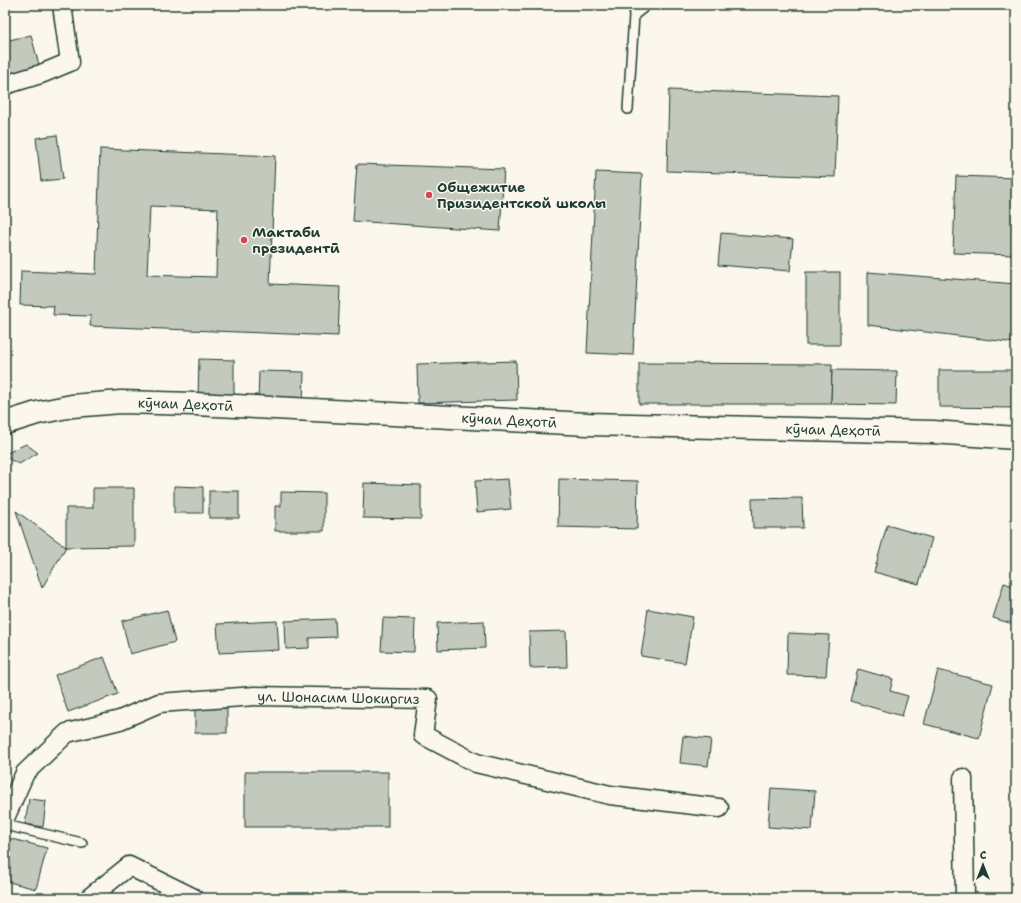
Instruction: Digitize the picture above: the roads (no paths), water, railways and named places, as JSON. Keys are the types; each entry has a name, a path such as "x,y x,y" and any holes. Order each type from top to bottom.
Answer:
{"main road":[{"name":"кӯчаи Деҳотӣ","path":"5,423 37,413 72,406 121,402 204,404 588,424 933,432 1016,438"}],"street":[{"path":"5,85 41,74 70,62 62,5"},
{"name":"ул. Шонасим Шокиргиз","path":"5,818 24,773 67,733 120,720 159,703 255,696 428,699 423,735 476,763 610,795 719,808"},
{"path":"963,778 965,898"},
{"path":"89,898 129,866 194,898"}],"lane":[{"path":"628,109 634,15 647,5"},
{"path":"5,825 82,842"}],"place":[{"name":"Общежитие Призидентской школы","path":"429,195"},
{"name":"Мактаби президентӣ","path":"244,240"}]}
